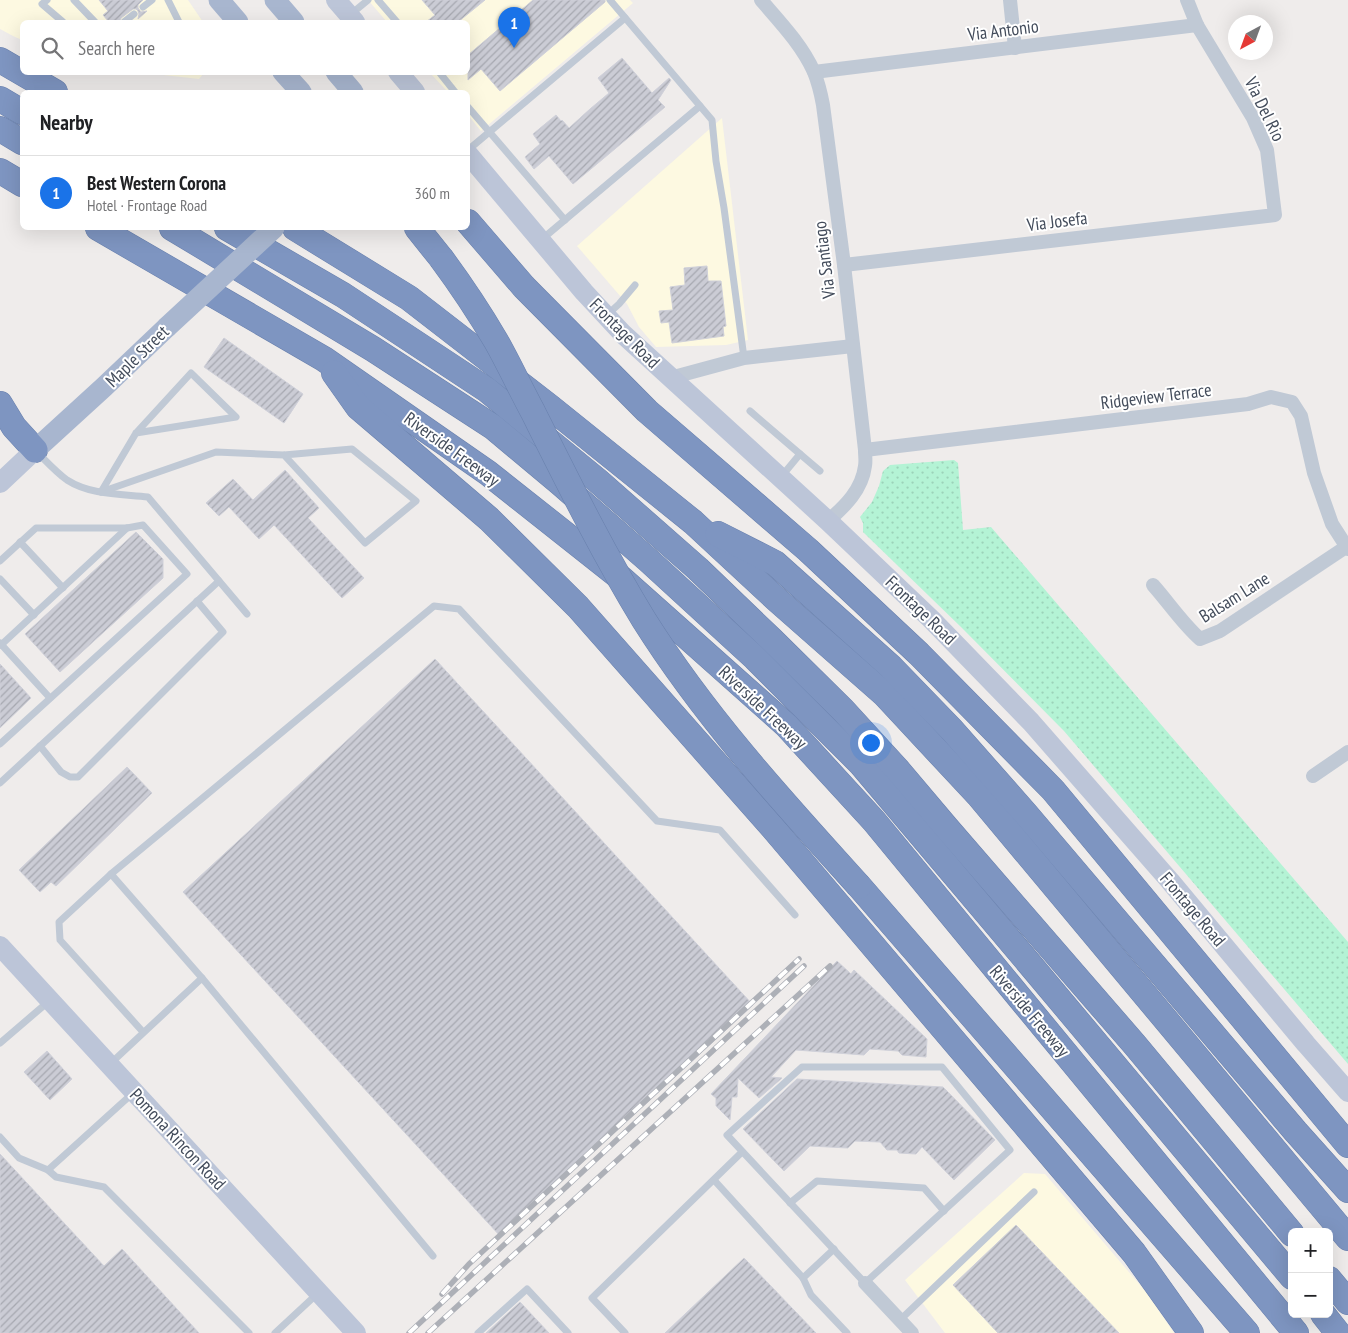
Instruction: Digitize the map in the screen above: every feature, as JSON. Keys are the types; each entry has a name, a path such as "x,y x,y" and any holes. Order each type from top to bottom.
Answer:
{"highway":[{"path":"0,60 20,72"},
{"path":"26,75 52,90"},
{"path":"0,99 20,111"},
{"path":"0,129 20,141"},
{"path":"0,171 20,183"},
{"path":"470,224 524,287 647,411 808,550 919,654 1053,790 1348,1145"},
{"name":"Riverside Freeway","path":"101,230 324,359 488,473 615,573 786,725 874,821 1296,1333"},
{"path":"175,230 373,348 493,428 560,483 647,559 754,658 861,764 1289,1273"},
{"path":"230,230 343,295 487,390 598,481 711,582 843,710 898,768 946,827 1135,1045 1288,1229"},
{"path":"299,230 409,298 550,407 693,522 776,599 884,694 979,796 1348,1238"},
{"path":"418,230 467,294 497,343 610,562 692,692 783,803 859,886 1247,1333"},
{"path":"324,359 358,407 489,519 578,607 773,828 1128,1246 1191,1333"},
{"path":"0,404 14,427 35,450"},
{"path":"693,522 775,563 891,667 952,730 1026,814 1348,1190"},
{"path":"1333,1285 1348,1302"},
{"path":"1326,1318 1338,1333"}],"main road":[{"path":"218,0 236,20"},
{"path":"275,0 292,20"},
{"path":"336,0 352,19"},
{"path":"286,75 298,90"},
{"path":"339,75 351,90"},
{"path":"401,75 413,90"},
{"name":"Frontage Road","path":"470,156 584,292 623,334 828,521 931,619 1031,722 1170,881 1348,1092"},
{"name":"Maple Street","path":"0,483 272,230"},
{"name":"Pomona Rincon Road","path":"0,946 356,1333"}],"street":[{"name":"Via Santiago","path":"761,0 795,41 814,72 824,105 865,450 865,467 861,481 848,502 828,521"},
{"path":"1010,0 1015,48"},
{"name":"Via Del Rio","path":"1187,0 1197,25 1253,118 1267,150 1275,215"},
{"name":"Via Antonio","path":"814,72 1197,25"},
{"name":"Via Josefa","path":"844,265 1275,215"},
{"path":"670,378 744,358 853,346"},
{"name":"Ridgeview Terrace","path":"865,450 1248,404 1271,398 1292,402 1301,416 1314,473 1332,524 1347,548"},
{"name":"Balsam Lane","path":"1153,585 1188,628 1200,639 1220,631 1347,548"},
{"path":"1313,776 1348,752"},
{"path":"865,1283 912,1333"}],"lane":[{"path":"47,0 42,4 61,20"},
{"path":"74,0 93,20"},
{"path":"144,6 152,0"},
{"path":"168,0 178,20"},
{"path":"352,19 368,0"},
{"path":"378,0 395,20"},
{"path":"610,0 712,120 744,358"},
{"path":"126,20 134,14"},
{"path":"470,148 625,18"},
{"path":"441,75 453,90"},
{"path":"541,240 700,106"},
{"path":"470,109 565,220"},
{"path":"606,316 635,285"},
{"path":"101,492 136,433 191,373 236,417 136,433"},
{"path":"750,411 820,471"},
{"path":"101,492 216,452 284,455 352,449 416,501 365,543 284,455"},
{"path":"35,450 67,480 78,486 101,492 148,497 247,614"},
{"path":"780,477 800,454"},
{"path":"0,561 36,528 128,528 143,525 186,574 0,744"},
{"path":"50,698 1,644 128,528"},
{"path":"20,542 63,588"},
{"path":"0,579 34,615"},
{"path":"0,782 219,581"},
{"path":"40,746 61,772 70,777 78,777 222,632 197,601"},
{"path":"143,1032 60,940 59,922 111,874 434,606 459,609 657,821 720,830 795,915"},
{"path":"111,874 202,978 434,1256"},
{"path":"109,1065 202,978"},
{"path":"0,1043 50,1000"},
{"path":"802,1067 942,1067 1010,1150 865,1283 742,1152 727,1135 802,1067"},
{"path":"48,1170 134,1092"},
{"path":"0,1137 19,1158 48,1170 56,1177 104,1188 248,1333"},
{"path":"625,1333 592,1298 742,1152"},
{"path":"714,1180 803,1278 811,1295 847,1333"},
{"path":"790,1203 817,1181 924,1188 944,1211"},
{"path":"900,1320 1034,1192"},
{"path":"803,1278 834,1249"},
{"path":"478,1333 527,1289 568,1333"},
{"path":"275,1333 319,1292"}],"shaded area":[{"path":"0,0 188,0 202,20 20,20 20,39 0,29"},
{"path":"368,0 630,0 633,3 481,131 470,117 470,90 446,90 432,75 470,75 470,20 385,20"},
{"path":"164,75 202,75 199,79"},
{"path":"722,118 748,340 726,345 656,347 639,327 627,304 577,246"},
{"path":"1024,1173 1045,1174 1146,1292 1174,1333 945,1333 905,1280"}],"green space":[{"path":"954,460 958,463 963,530 991,527 1348,942 1348,1064 1064,731 863,532 863,523 860,517 872,502 883,471 890,465"}],"building":[{"path":"99,0 143,0 138,5 138,8 141,12 147,11 138,19 138,11 133,9 120,20 107,20 103,15 108,11"},
{"path":"422,0 485,0 460,20 429,20 435,15"},
{"path":"533,0 605,0 605,2 500,91 481,69 468,80 468,75 470,75 470,53"},
{"path":"622,58 652,93 669,78 671,80 658,100 665,107 573,184 549,156 534,169 525,157 540,144 533,134 556,115 569,128 609,93 598,78"},
{"path":"707,266 708,281 721,281 726,326 723,327 724,336 672,343 669,322 661,323 659,311 673,310 670,287 685,285 684,268"},
{"path":"224,338 303,394 284,423 204,367"},
{"path":"285,470 319,508 308,518 364,578 342,598 274,525 259,539 229,507 219,516 206,503 233,479 253,500"},
{"path":"136,532 163,559 163,578 60,672 25,634"},
{"path":"435,659 753,1005 501,1237 183,892"},
{"path":"0,664 31,698 0,728"},
{"path":"127,767 152,793 56,886 51,882 40,892 19,870"},
{"path":"837,961 851,974 854,970 927,1039 926,1057 902,1055 898,1051 870,1049 864,1055 796,1050 771,1077 782,1078 759,1098 738,1078 737,1097 732,1097 730,1120 716,1106 716,1098 711,1094"},
{"path":"47,1051 72,1079 50,1100 24,1072"},
{"path":"797,1079 943,1087 995,1140 954,1180 922,1147 916,1154 899,1153 897,1150 887,1150 880,1142 855,1141 848,1148 810,1146 784,1171 743,1129"},
{"path":"0,1154 104,1266 122,1249 199,1333 0,1333"},
{"path":"1016,1225 1119,1333 998,1333 953,1285"},
{"path":"744,1258 816,1333 665,1333"},
{"path":"520,1302 549,1333 486,1333"}],"railway":[{"path":"442,1294 469,1264 799,959"},
{"path":"409,1333 804,966"},
{"path":"428,1333 830,966"}],"place":[{"name":"Best Western Corona","path":"514,48"}]}
